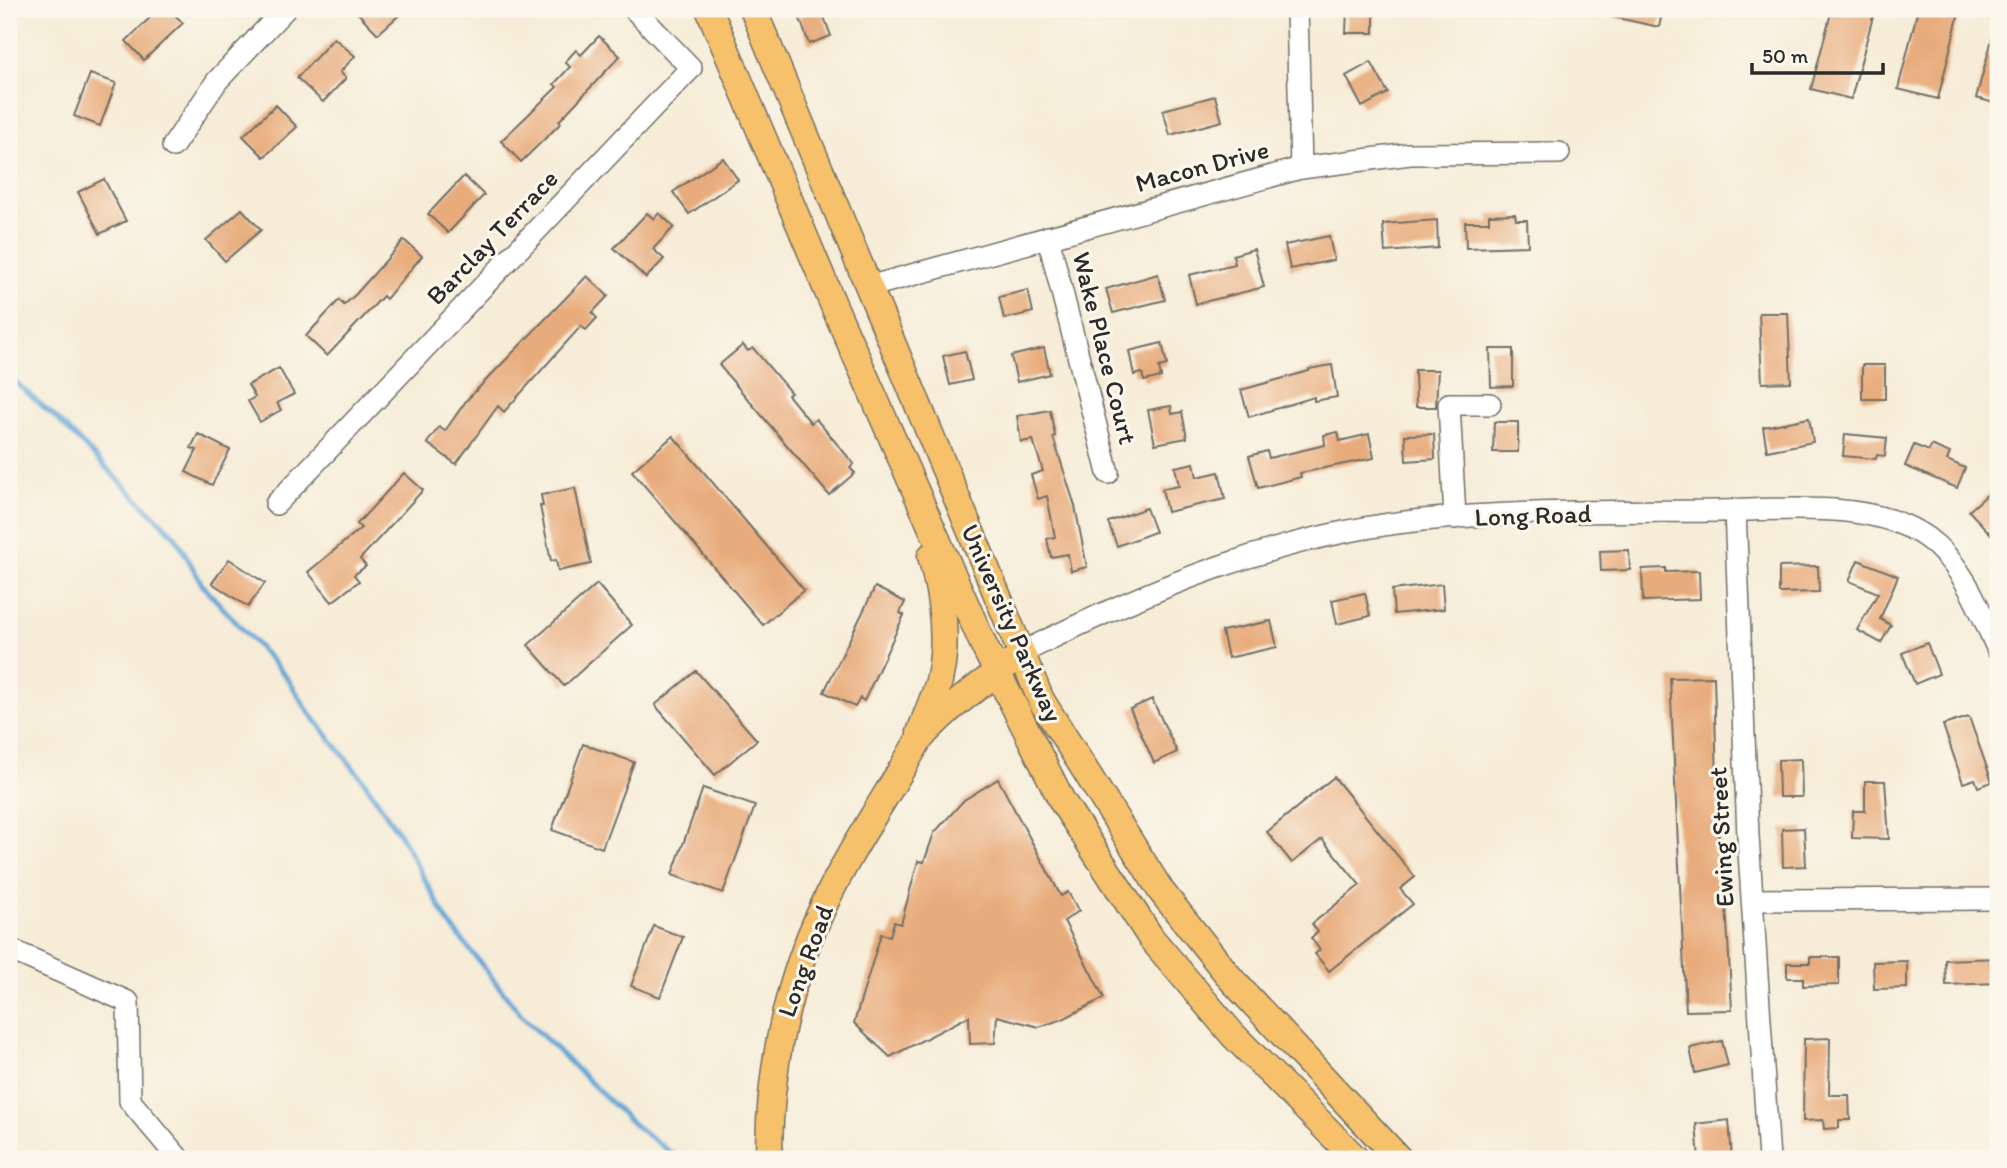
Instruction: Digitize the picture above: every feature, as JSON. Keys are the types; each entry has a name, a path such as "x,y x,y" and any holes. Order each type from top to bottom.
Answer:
{"main road":[{"name":"University Parkway","path":"753,9 1041,700 1161,891 1232,980 1399,1159"},
{"name":"University Parkway","path":"709,12 833,304 1000,681 1062,801 1093,853 1151,938 1233,1035 1356,1159"},
{"path":"918,741 939,681 944,648 943,614 926,537 927,516"},
{"name":"Long Road","path":"896,780 950,724 1000,681 1023,652"},
{"name":"Long Road","path":"769,1159 774,1061 797,973 832,889 918,741 964,695 1000,681"}],"street":[{"path":"173,146 217,81 285,9"},
{"name":"Barclay Terrace","path":"276,504 691,68 634,9"},
{"path":"1297,9 1301,168"},
{"name":"Macon Drive","path":"867,287 1301,168 1410,155 1559,153"},
{"name":"Wake Place Court","path":"1048,237 1108,473"},
{"path":"1455,518 1449,404 1490,404"},
{"name":"Long Road","path":"1023,652 1108,609 1176,581 1261,552 1360,529 1423,519 1826,509 1893,520 1928,539 1966,580 1998,650"},
{"name":"Ewing Street","path":"1735,510 1753,900 1769,1159"},
{"path":"1753,900 1998,899"},
{"path":"9,949 128,1002 131,1101 179,1159"}],"building":[{"path":"159,9 169,9 183,23 144,60 126,41"},
{"path":"354,9 406,9 378,34"},
{"path":"821,9 831,36 809,44 799,16"},
{"path":"1347,9 1374,9 1374,33 1346,33"},
{"path":"1605,9 1663,9 1659,27 1604,15"},
{"path":"1832,9 1875,9 1851,99 1811,89"},
{"path":"1918,9 1960,9 1938,99 1898,89"},
{"path":"1994,32 1998,33 1998,104 1976,98"},
{"path":"599,36 620,56 559,121 561,123 521,162 501,141 557,87 554,84 570,67 565,62 576,50 581,55"},
{"path":"334,38 355,56 340,72 346,78 323,102 297,78"},
{"path":"1371,62 1388,93 1362,107 1346,76"},
{"path":"90,74 116,83 100,126 74,116"},
{"path":"1215,96 1222,121 1170,135 1163,110"},
{"path":"276,105 297,127 264,157 243,136"},
{"path":"723,158 738,180 689,214 673,192"},
{"path":"464,176 484,195 448,233 428,214"},
{"path":"104,179 126,221 100,234 78,192"},
{"path":"242,209 261,230 225,261 206,240"},
{"path":"647,213 654,219 659,213 674,227 653,249 664,259 646,278 614,248"},
{"path":"1515,214 1516,220 1527,220 1528,246 1466,248 1465,222 1489,222 1489,215"},
{"path":"1437,220 1438,248 1385,252 1383,224"},
{"path":"1329,236 1334,260 1290,269 1285,245"},
{"path":"404,240 422,256 386,299 383,296 327,356 306,336 339,300 344,305 356,294"},
{"path":"1254,249 1264,287 1196,304 1189,275 1235,264 1233,255"},
{"path":"1158,274 1165,300 1113,313 1106,289"},
{"path":"587,276 608,296 592,313 597,318 586,330 581,326 504,412 498,406 456,464 427,443 439,427 445,431 466,401"},
{"path":"1028,290 1033,312 1004,319 999,297"},
{"path":"1759,313 1788,313 1791,382 1762,383"},
{"path":"1162,343 1167,365 1159,367 1161,377 1144,381 1142,373 1134,375 1129,351"},
{"path":"743,345 748,351 753,348 791,393 788,395 811,423 816,419 854,464 850,468 855,473 829,495 719,365"},
{"path":"1044,348 1050,374 1017,382 1011,356"},
{"path":"1490,349 1513,349 1513,386 1491,387"},
{"path":"965,351 972,380 950,385 943,356"},
{"path":"1332,365 1337,397 1314,401 1314,397 1249,417 1241,390 1309,369"},
{"path":"1862,365 1885,365 1885,399 1862,399"},
{"path":"279,368 294,394 277,403 281,410 260,422 248,401 255,397 248,385"},
{"path":"1415,370 1438,370 1436,407 1416,407"},
{"path":"1171,406 1172,414 1182,412 1187,438 1155,444 1148,410"},
{"path":"1050,410 1053,437 1075,506 1087,567 1071,571 1068,554 1051,557 1047,539 1055,537 1047,496 1038,499 1031,475 1043,471 1033,440 1021,442 1017,416"},
{"path":"1809,418 1813,442 1767,451 1763,427"},
{"path":"1494,422 1518,422 1518,452 1493,452"},
{"path":"1338,432 1340,441 1369,434 1374,458 1300,473 1301,477 1258,488 1249,456 1267,451 1269,458 1325,445 1324,435"},
{"path":"198,434 230,450 212,485 186,472 197,450 191,448"},
{"path":"1434,434 1435,459 1406,461 1405,435"},
{"path":"1845,434 1887,438 1885,456 1877,455 1876,459 1843,456"},
{"path":"673,436 804,590 763,625 632,471"},
{"path":"1914,445 1929,451 1931,445 1950,453 1947,460 1965,468 1957,488 1905,466"},
{"path":"1194,463 1197,477 1219,472 1225,499 1167,512 1162,489 1179,486 1175,467"},
{"path":"404,473 423,490 360,559 366,566 354,575 359,581 332,602 308,572 361,528 357,524"},
{"path":"1998,485 1998,542 1969,511"},
{"path":"575,488 591,564 558,571 556,560 551,561 540,506 543,506 541,495"},
{"path":"1146,508 1155,532 1117,546 1108,522"},
{"path":"1629,550 1630,570 1601,571 1600,551"},
{"path":"229,559 265,583 248,607 212,583"},
{"path":"1858,560 1898,576 1880,619 1891,625 1881,643 1857,630 1878,593 1849,581"},
{"path":"1818,566 1819,592 1779,593 1779,567"},
{"path":"1666,568 1666,572 1699,571 1700,599 1643,601 1642,569"},
{"path":"597,584 632,625 564,686 528,645"},
{"path":"1442,584 1444,609 1394,614 1392,590"},
{"path":"875,587 905,602 900,613 904,615 864,701 860,698 855,707 824,692"},
{"path":"1365,593 1370,616 1337,624 1332,600"},
{"path":"1271,621 1277,647 1228,658 1222,631"},
{"path":"1927,643 1939,674 1915,684 1902,653"},
{"path":"696,671 757,740 715,775 655,705"},
{"path":"1714,677 1719,852 1723,852 1732,1010 1686,1011 1670,678"},
{"path":"1152,699 1177,752 1154,763 1130,709"},
{"path":"1969,717 1992,782 1978,787 1975,779 1963,783 1943,725"},
{"path":"583,744 634,762 602,848 552,830"},
{"path":"1801,759 1802,797 1779,797 1778,760"},
{"path":"1334,777 1415,877 1400,889 1413,904 1329,971 1315,954 1320,950 1311,938 1318,932 1312,924 1360,885 1322,839 1292,863 1267,832"},
{"path":"998,779 1061,896 1068,892 1079,911 1064,921 1104,998 1063,1019 1039,1027 997,1016 995,1043 970,1044 969,1016 890,1057 854,1023 881,934 890,936 894,922 901,924 918,861 924,862 934,833 964,800"},
{"path":"1865,781 1885,781 1889,839 1852,838 1853,811 1865,811"},
{"path":"703,788 755,806 723,893 672,875"},
{"path":"1804,828 1806,866 1783,867 1782,829"},
{"path":"654,926 683,937 660,997 631,986"},
{"path":"1810,957 1839,957 1839,985 1803,986 1803,978 1787,978 1787,963 1810,963"},
{"path":"1998,958 1998,983 1946,985 1945,960"},
{"path":"1907,961 1907,988 1874,989 1873,962"},
{"path":"1830,1038 1829,1095 1849,1095 1850,1120 1839,1120 1839,1128 1824,1129 1823,1120 1803,1121 1804,1039"},
{"path":"1722,1041 1728,1065 1695,1073 1690,1048"},
{"path":"1729,1120 1732,1159 1699,1159 1696,1124"}],"waterway":[{"path":"9,377 54,416 175,536 203,586 288,679 308,711 364,781 402,838 448,922 523,1017 634,1125 679,1159"}]}
